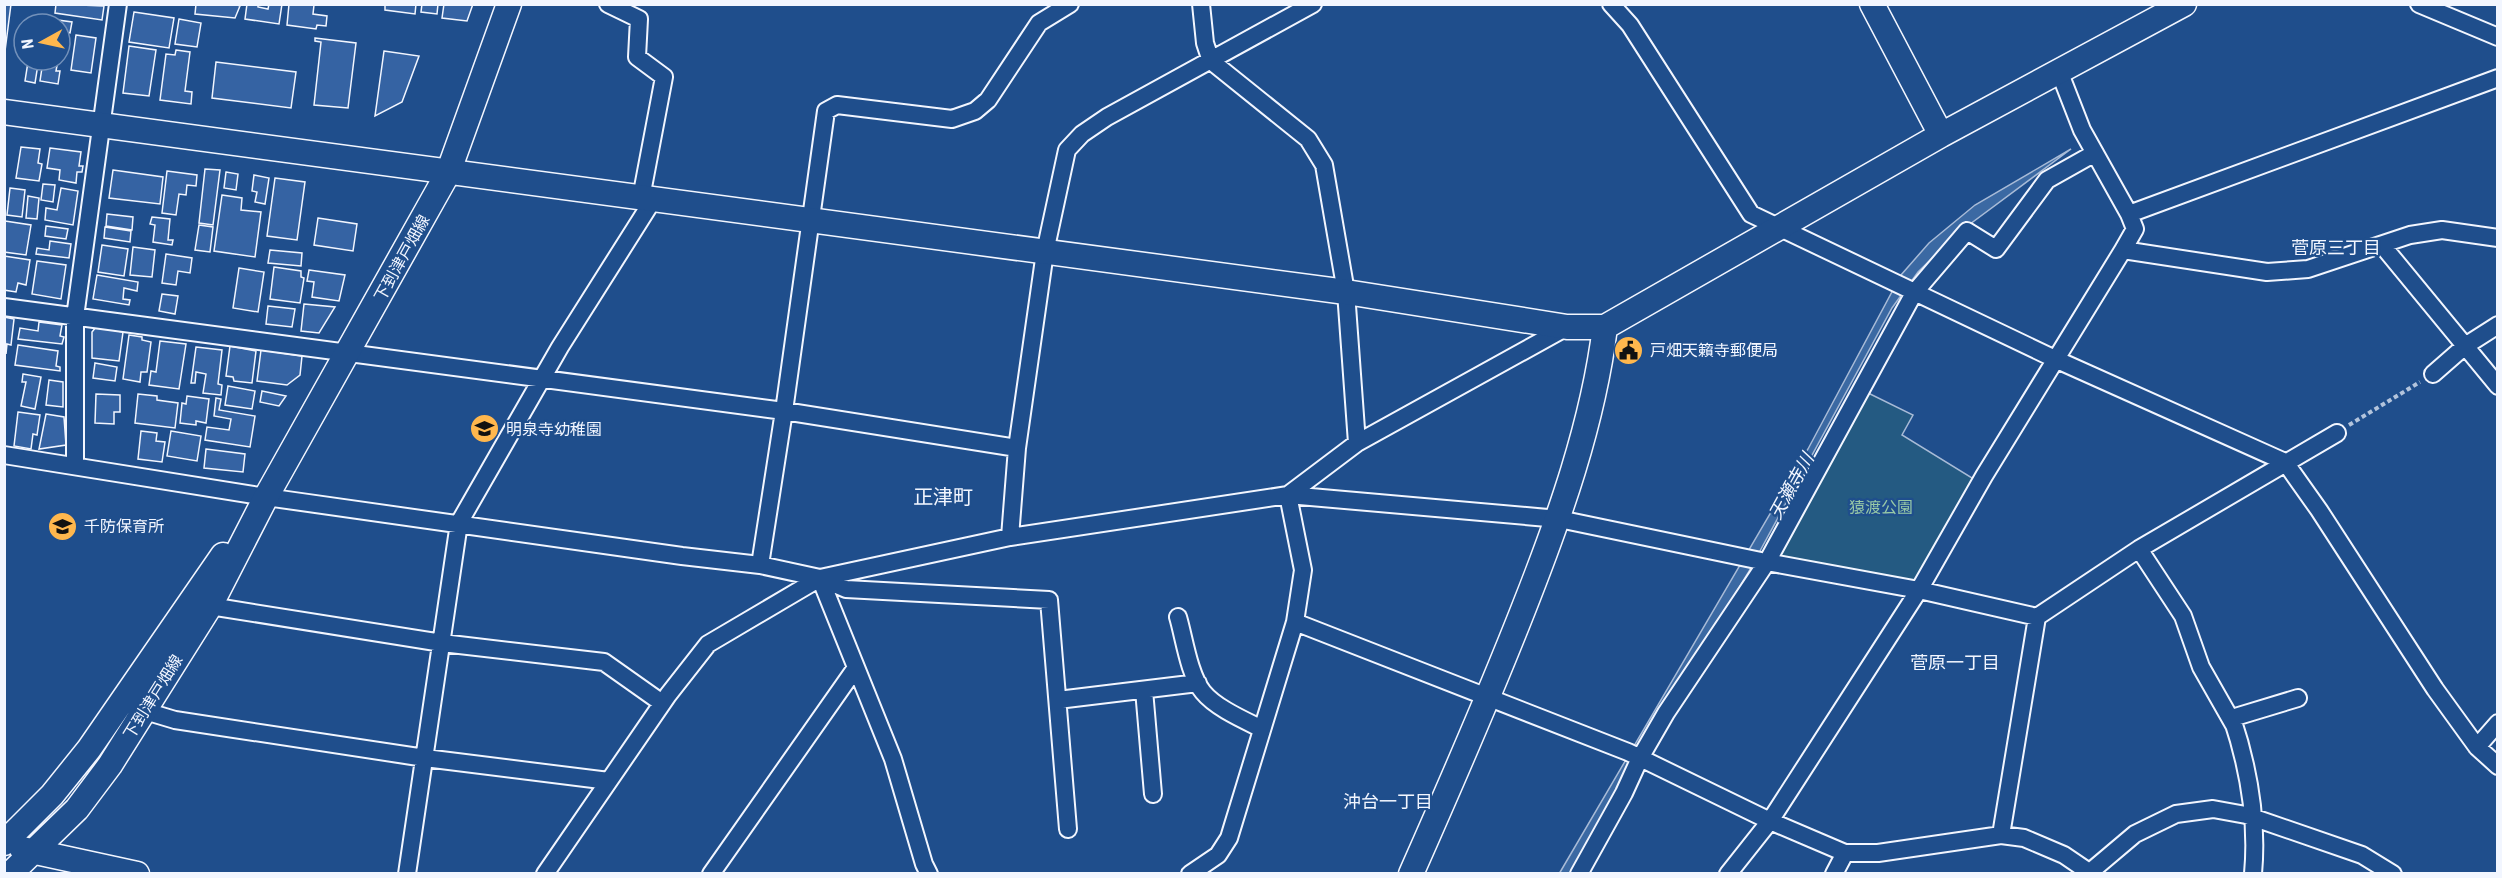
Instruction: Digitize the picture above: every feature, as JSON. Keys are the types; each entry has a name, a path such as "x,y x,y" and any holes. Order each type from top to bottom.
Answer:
{"street":[{"path":"75,465 75,317 118,4"},
{"name":"下到津戸畑線","path":"10,873 77,809 110,765 210,606 266,497 349,353 448,173 509,4"},
{"path":"407,873 459,523 647,199 664,77 637,57 639,19 608,4"},
{"path":"759,565 784,411 826,111 837,105 952,119 975,111 988,100 1040,23 1070,4"},
{"path":"1201,4 1205,43 1211,61 1308,139 1324,165 1346,292 1357,443"},
{"path":"1010,537 1017,448 1045,252 1066,150 1082,134 1107,117 1313,4"},
{"path":"1611,4 1630,25 1751,214 2055,359 2285,462 2436,689 2478,747 2498,766"},
{"path":"1872,4 1941,135"},
{"path":"4,112 1346,292 1567,327 1605,327 1941,135 2184,4"},
{"path":"2419,4 2498,37"},
{"path":"1728,873 1770,821 1919,590 1984,476 2135,229 2082,130 2059,71"},
{"path":"2129,214 2498,78"},
{"path":"1579,873 1624,793 1634,755 1666,713 1764,562 1912,292 1967,231 1996,249 2047,180 2095,153"},
{"path":"2123,250 2267,272 2308,268 2410,235 2442,230 2498,238"},
{"path":"2382,245 2498,386"},
{"path":"4,307 784,411 1017,448"},
{"path":"2433,374 2465,346 2498,325"},
{"path":"1288,495 1357,443 1567,327"},
{"path":"1411,873 1489,697 1559,519 1599,372 1605,327"},
{"path":"545,873 662,703 708,644 820,578 1010,537 1288,495 1559,519 1740,555 1764,562 1919,590 2037,617 2139,549 2285,462 2337,434"},
{"path":"4,455 266,497 759,565 820,578 846,589 1049,600 1068,830"},
{"path":"1190,873 1218,855 1229,838 1295,622 1303,570 1288,495"},
{"name":"下到津戸畑線","path":"4,844 52,795 89,749 189,602 266,497"},
{"path":"2139,549 2183,616 2201,667 2234,725"},
{"path":"820,578 893,759 924,870"},
{"path":"210,606 442,643 604,663 662,703"},
{"path":"1178,616 1198,683 1203,692 1234,716 1262,729"},
{"path":"2001,835 2037,617"},
{"path":"1295,622 1634,755 1770,821 1845,853 1878,853 2001,835 2024,838 2064,855 2091,872 2135,834 2176,814 2213,809 2254,818 2362,855 2393,873"},
{"path":"711,873 855,669"},
{"path":"1058,700 1198,683"},
{"path":"1144,690 1154,794"},
{"path":"2253,873 2254,818 2246,760 2232,718 2298,698"},
{"path":"145,711 175,720 425,758 609,781"},
{"path":"2478,747 2498,723"},
{"path":"4,844 137,873"},
{"path":"1834,873 1845,853"}],"path":[{"path":"2337,434 2433,374"}],"green space":[{"name":"猿渡公園","path":"1862,390 1913,415 1902,435 1977,481 1918,585 1773,559"}],"water":[{"name":"天瀬寺川","path":"2071,149 1958,233 1918,272 1892,308 1748,573 1626,776 1571,873 1559,874 1808,449 1901,275 1929,243 1975,205"}],"building":[{"path":"4,4 11,4 5,51 4,51"},
{"path":"56,4 104,6 102,20 72,16 72,12 55,12"},
{"path":"196,4 240,6 235,18 195,14"},
{"path":"247,4 258,4 258,7 268,9 269,4 282,4 279,24 245,19"},
{"path":"289,4 314,5 313,14 327,16 326,26 317,25 316,29 287,25"},
{"path":"385,4 416,4 415,14 385,10"},
{"path":"422,4 438,4 437,14 421,12"},
{"path":"444,4 473,4 467,21 442,18"},
{"path":"134,12 174,18 169,48 129,42"},
{"path":"179,19 201,23 197,47 175,44"},
{"path":"76,35 96,38 91,73 72,70"},
{"path":"315,38 356,43 348,108 314,105 321,42 315,41"},
{"path":"129,46 156,50 149,96 123,93"},
{"path":"176,50 190,52 185,91 192,92 191,104 160,100 166,54 175,55"},
{"path":"384,51 419,56 402,102 375,116"},
{"path":"216,62 296,72 291,108 212,98"},
{"path":"26,72 37,72 35,83 25,81"},
{"path":"41,72 60,72 58,84 40,81"},
{"path":"21,147 40,149 38,163 42,164 39,181 16,178"},
{"path":"50,148 81,152 79,166 83,166 82,172 77,172 76,183 59,180 60,170 47,168"},
{"path":"205,169 220,170 213,225 199,223"},
{"path":"113,170 163,177 160,204 109,198"},
{"path":"167,171 197,175 196,186 187,185 186,195 179,194 176,215 162,213"},
{"path":"226,172 238,174 236,190 224,188"},
{"path":"254,175 269,178 265,204 255,202 257,192 252,191"},
{"path":"275,178 305,182 297,240 267,236"},
{"path":"43,184 55,185 53,202 41,200"},
{"path":"10,188 25,190 22,217 7,215"},
{"path":"61,188 78,191 73,225 45,220 46,208 57,210"},
{"path":"222,195 242,198 241,210 261,212 255,257 214,251"},
{"path":"28,196 39,198 37,219 26,218"},
{"path":"107,214 133,217 132,230 106,226"},
{"path":"152,217 170,219 168,240 173,240 172,245 153,242 155,225 150,224"},
{"path":"318,218 357,224 353,251 314,245"},
{"path":"5,221 31,225 26,255 4,252"},
{"path":"199,225 213,227 210,252 195,250"},
{"path":"46,226 68,229 66,239 45,236"},
{"path":"105,227 131,231 130,242 104,238"},
{"path":"50,241 71,244 69,258 36,254 37,248 49,250"},
{"path":"102,245 128,249 124,276 98,272"},
{"path":"133,247 155,250 152,277 130,275"},
{"path":"270,250 302,253 301,266 268,263"},
{"path":"166,254 192,258 190,273 178,271 176,285 162,283"},
{"path":"4,256 30,260 26,285 18,283 16,292 4,290"},
{"path":"37,261 66,265 61,299 32,294"},
{"path":"274,267 301,271 301,277 304,278 300,303 270,299"},
{"path":"239,268 264,272 258,312 233,308"},
{"path":"309,270 345,275 339,301 312,297 314,282 307,281"},
{"path":"97,275 138,282 137,291 124,288 123,299 130,300 129,305 93,299"},
{"path":"162,294 178,296 175,314 159,311"},
{"path":"304,304 335,307 319,333 301,331"},
{"path":"268,306 295,309 292,327 266,324"},
{"path":"4,317 14,319 11,345 7,344 6,354"},
{"path":"39,322 62,325 60,336 64,337 62,344 18,339 20,328 38,331"},
{"path":"96,327 123,332 119,361 92,358 92,332"},
{"path":"129,335 142,337 142,340 151,342 147,372 141,372 140,382 123,379"},
{"path":"160,341 186,344 179,389 149,385 151,371 156,372"},
{"path":"18,345 58,351 56,366 60,367 60,371 15,365"},
{"path":"230,346 256,351 252,383 234,381 233,377 226,376"},
{"path":"196,347 222,350 218,384 222,385 221,395 203,393 206,374 196,372 195,383 191,383"},
{"path":"261,350 302,356 300,375 287,385 257,381"},
{"path":"95,363 117,367 115,381 93,378"},
{"path":"23,374 41,377 35,409 21,406 26,382 22,382"},
{"path":"49,380 63,382 63,407 46,405"},
{"path":"228,386 255,391 252,409 225,405"},
{"path":"262,391 286,396 279,406 260,402"},
{"path":"96,394 120,395 120,412 114,412 114,424 95,423"},
{"path":"138,394 157,396 157,400 178,403 175,428 135,423"},
{"path":"187,396 209,399 206,423 196,421 196,425 180,423 182,403 186,404"},
{"path":"216,398 221,399 219,410 255,416 250,447 205,440 207,427 229,430 231,419 214,416"},
{"path":"18,412 40,415 37,435 33,434 31,449 14,446"},
{"path":"46,414 64,417 66,445 39,449"},
{"path":"141,431 157,433 156,441 165,442 162,462 138,459"},
{"path":"171,431 201,436 197,461 167,456"},
{"path":"206,449 245,454 243,472 204,468"}],"place":[{"name":"戸畑天籟寺郵便局","path":"1629,350"},
{"name":"明泉寺幼稚園","path":"485,429"},
{"name":"千防保育所","path":"63,526"}],"district":[{"name":"菅原三丁目","path":"2336,247"},
{"name":"正津町","path":"943,497"},
{"name":"菅原一丁目","path":"1955,662"},
{"name":"沖台一丁目","path":"1388,801"}]}
